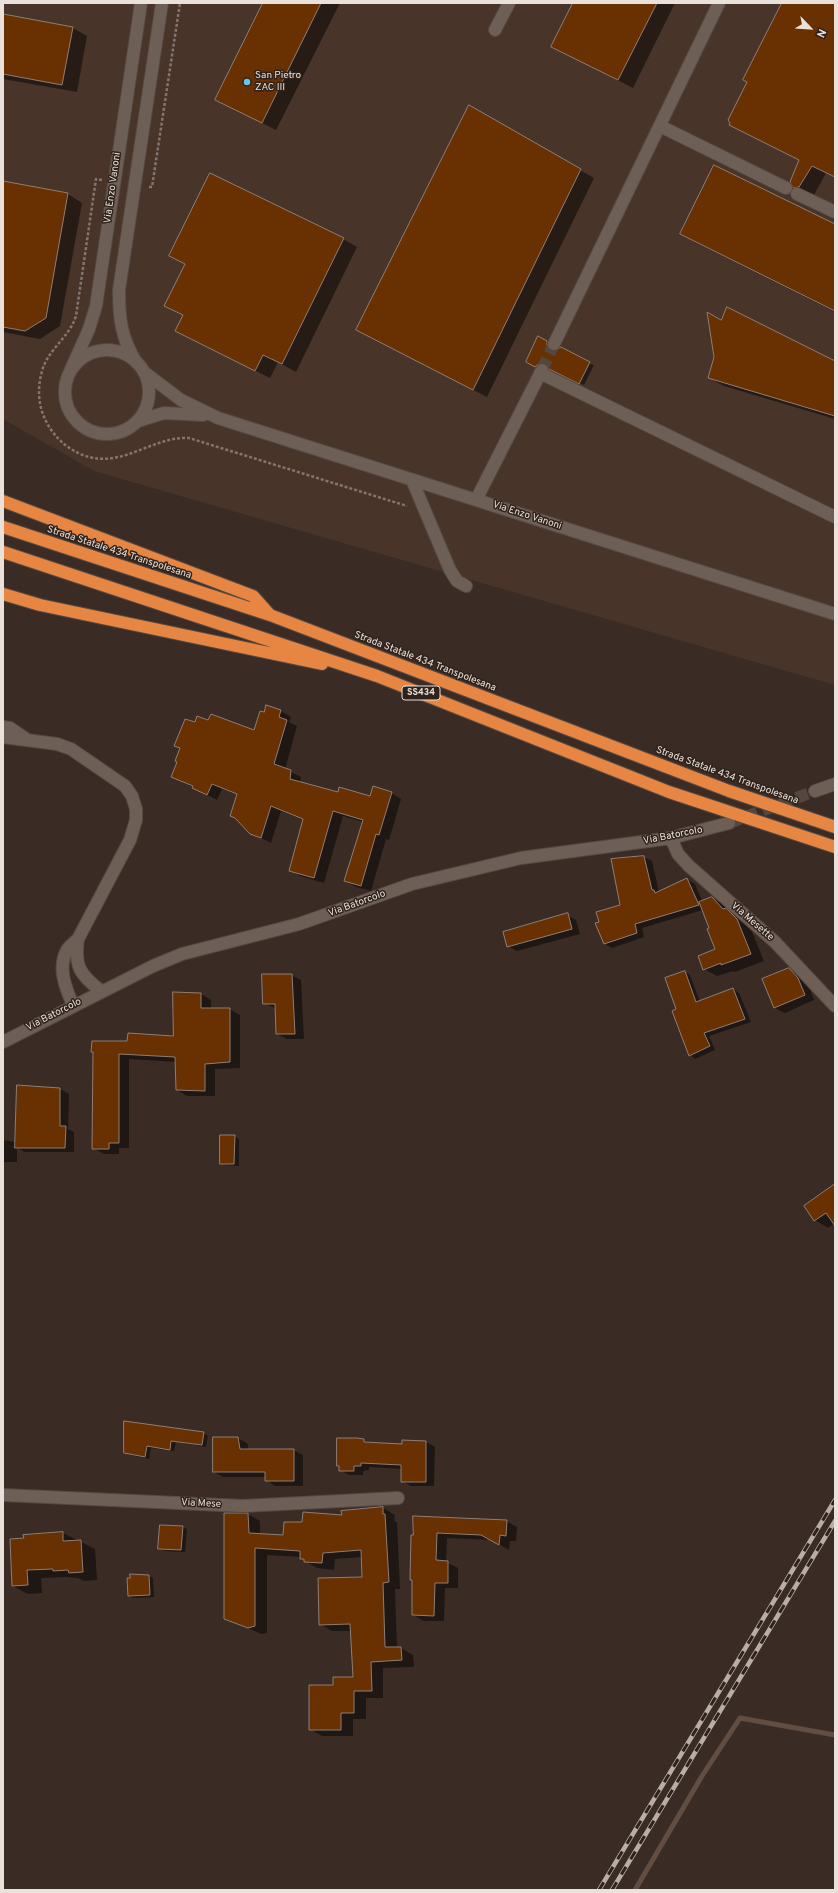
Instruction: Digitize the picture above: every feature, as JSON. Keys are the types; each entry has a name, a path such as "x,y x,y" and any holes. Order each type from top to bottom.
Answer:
{"highway":[{"path":"3,501 253,596 270,615"},
{"name":"Strada Statale 434 Transpolesana","path":"3,527 270,615 729,791 835,827"},
{"name":"SS434","path":"3,552 377,676 669,792 835,847"},
{"path":"3,594 40,605 377,676"}],"street":[{"name":"Via Enzo Vanoni","path":"141,3 96,306 89,329 66,381 64,395 68,408 75,421 86,429 99,434 113,434 127,430 138,421 145,410 149,396 148,383 144,372"},
{"name":"Via Enzo Vanoni","path":"162,3 120,290 121,329 126,346 144,372 181,400 218,418"},
{"path":"495,30 509,3"},
{"path":"554,344 719,3"},
{"path":"660,126 835,212"},
{"name":"Via Enzo Vanoni","path":"71,369 90,353 102,350 114,351 126,355 136,362"},
{"path":"476,500 541,372 835,517"},
{"name":"Via Enzo Vanoni","path":"138,421 164,413 198,414 218,418 835,614"},
{"path":"412,480 450,570 457,581 466,586"},
{"path":"3,727 10,728 29,740"},
{"path":"3,737 56,744 71,748 124,786 132,796 136,809 136,820 130,840 78,939 67,950 63,961 63,977 73,1005"},
{"path":"815,791 835,784"},
{"name":"Via Batorcolo","path":"3,1042 101,991 182,954 299,924 412,884 522,858 671,838 729,823"},
{"name":"Via Mesette","path":"671,838 678,854 689,866 775,942 835,1006"},
{"path":"78,939 76,951 79,970 86,979 101,991"},
{"name":"Via Mese","path":"3,1495 243,1506 398,1498"}],"path":[{"path":"144,186 152,187 180,3"}],"shaded area":[{"path":"3,3 835,3 835,685 94,471 3,419"}],"building":[{"path":"263,3 321,3 262,123 215,100"},
{"path":"573,3 657,3 618,80 551,47"},
{"path":"782,3 835,3 835,177 812,166 799,187 793,188 790,182 799,160 729,125 730,123 728,120 747,82 743,80"},
{"path":"3,14 73,27 62,85 3,74"},
{"path":"469,105 581,169 473,390 356,330"},
{"path":"714,165 835,224 835,311 680,234"},
{"path":"210,173 344,238 282,364 263,355 255,371 175,331 183,315 164,306 185,264 169,256"},
{"path":"3,181 68,193 46,318 25,331 3,327"},
{"path":"727,307 835,361 835,416 708,378 714,357 707,312 721,320"},
{"path":"538,336 547,341 550,351 555,351 561,347 590,362 579,384 549,369 545,363 538,364 535,367 526,362"},
{"path":"266,705 281,710 279,717 287,720 274,764 291,770 290,779 338,792 339,787 370,796 373,786 392,792 379,835 376,834 361,886 344,881 363,820 333,811 314,878 289,871 303,819 271,806 261,838 250,834 235,818 230,816 237,794 212,784 207,795 192,788 193,786 171,777 177,762 175,761 180,748 174,746 185,719 195,722 197,716 208,720 211,714 254,730 260,711 264,712"},
{"path":"644,856 652,890 654,890 655,893 687,878 699,905 635,924 637,933 604,944 595,923 599,922 596,912 620,905 611,859"},
{"path":"712,897 723,909 726,908 737,919 751,954 703,970 698,956 715,949 699,902"},
{"path":"568,913 572,929 507,947 503,932"},
{"path":"789,968 798,978 805,995 774,1008 762,979"},
{"path":"685,971 696,1002 733,988 745,1019 704,1033 710,1046 689,1056 672,1011 676,1009 665,978"},
{"path":"262,974 292,974 295,1034 276,1034 275,1004 263,1004"},
{"path":"173,992 201,993 201,1008 230,1008 230,1062 205,1064 205,1091 176,1090 175,1057 119,1054 119,1143 109,1143 109,1149 92,1149 92,1041 127,1041 128,1033 173,1036"},
{"path":"17,1085 60,1088 60,1126 66,1126 65,1148 15,1148"},
{"path":"220,1135 235,1135 234,1164 220,1164"},
{"path":"835,1184 835,1226 826,1213 814,1221 804,1206"},
{"path":"124,1421 204,1432 202,1445 171,1441 170,1450 147,1446 145,1457 124,1453"},
{"path":"213,1437 238,1437 240,1449 294,1449 294,1481 265,1481 265,1472 213,1472"},
{"path":"337,1438 357,1438 364,1439 364,1442 402,1444 402,1440 426,1441 426,1482 401,1482 401,1465 361,1463 361,1466 354,1466 354,1471 339,1471 339,1466 337,1466"},
{"path":"383,1507 383,1514 385,1514 389,1582 383,1583 385,1647 401,1647 402,1660 371,1662 372,1691 354,1691 354,1713 341,1713 341,1730 309,1730 309,1685 333,1685 333,1677 353,1677 350,1624 319,1625 318,1578 362,1577 361,1550 323,1553 322,1563 304,1562 304,1559 300,1559 300,1551 255,1548 255,1626 248,1628 224,1619 224,1513 248,1513 249,1533 283,1535 284,1522 302,1522 303,1512 342,1515 341,1511"},
{"path":"413,1516 507,1520 506,1536 500,1535 499,1545 481,1535 437,1533 436,1560 448,1561 448,1583 435,1583 434,1616 412,1615 412,1580 410,1580"},
{"path":"160,1525 183,1526 181,1550 158,1549"},
{"path":"63,1532 63,1541 81,1540 83,1572 69,1573 68,1570 53,1571 53,1569 27,1570 28,1585 12,1586 10,1539 24,1538 23,1535"},
{"path":"130,1574 149,1575 150,1595 128,1596 127,1578 130,1578"}],"waterway":[{"path":"635,1890 702,1776 740,1718 835,1735"}],"tunnel":[{"path":"542,370 554,344"},
{"path":"729,823 815,791"}],"railway":[{"path":"599,1890 835,1500"},
{"path":"612,1890 835,1521"}],"place":[{"name":"San Pietro ZAC III","path":"247,82"}]}
